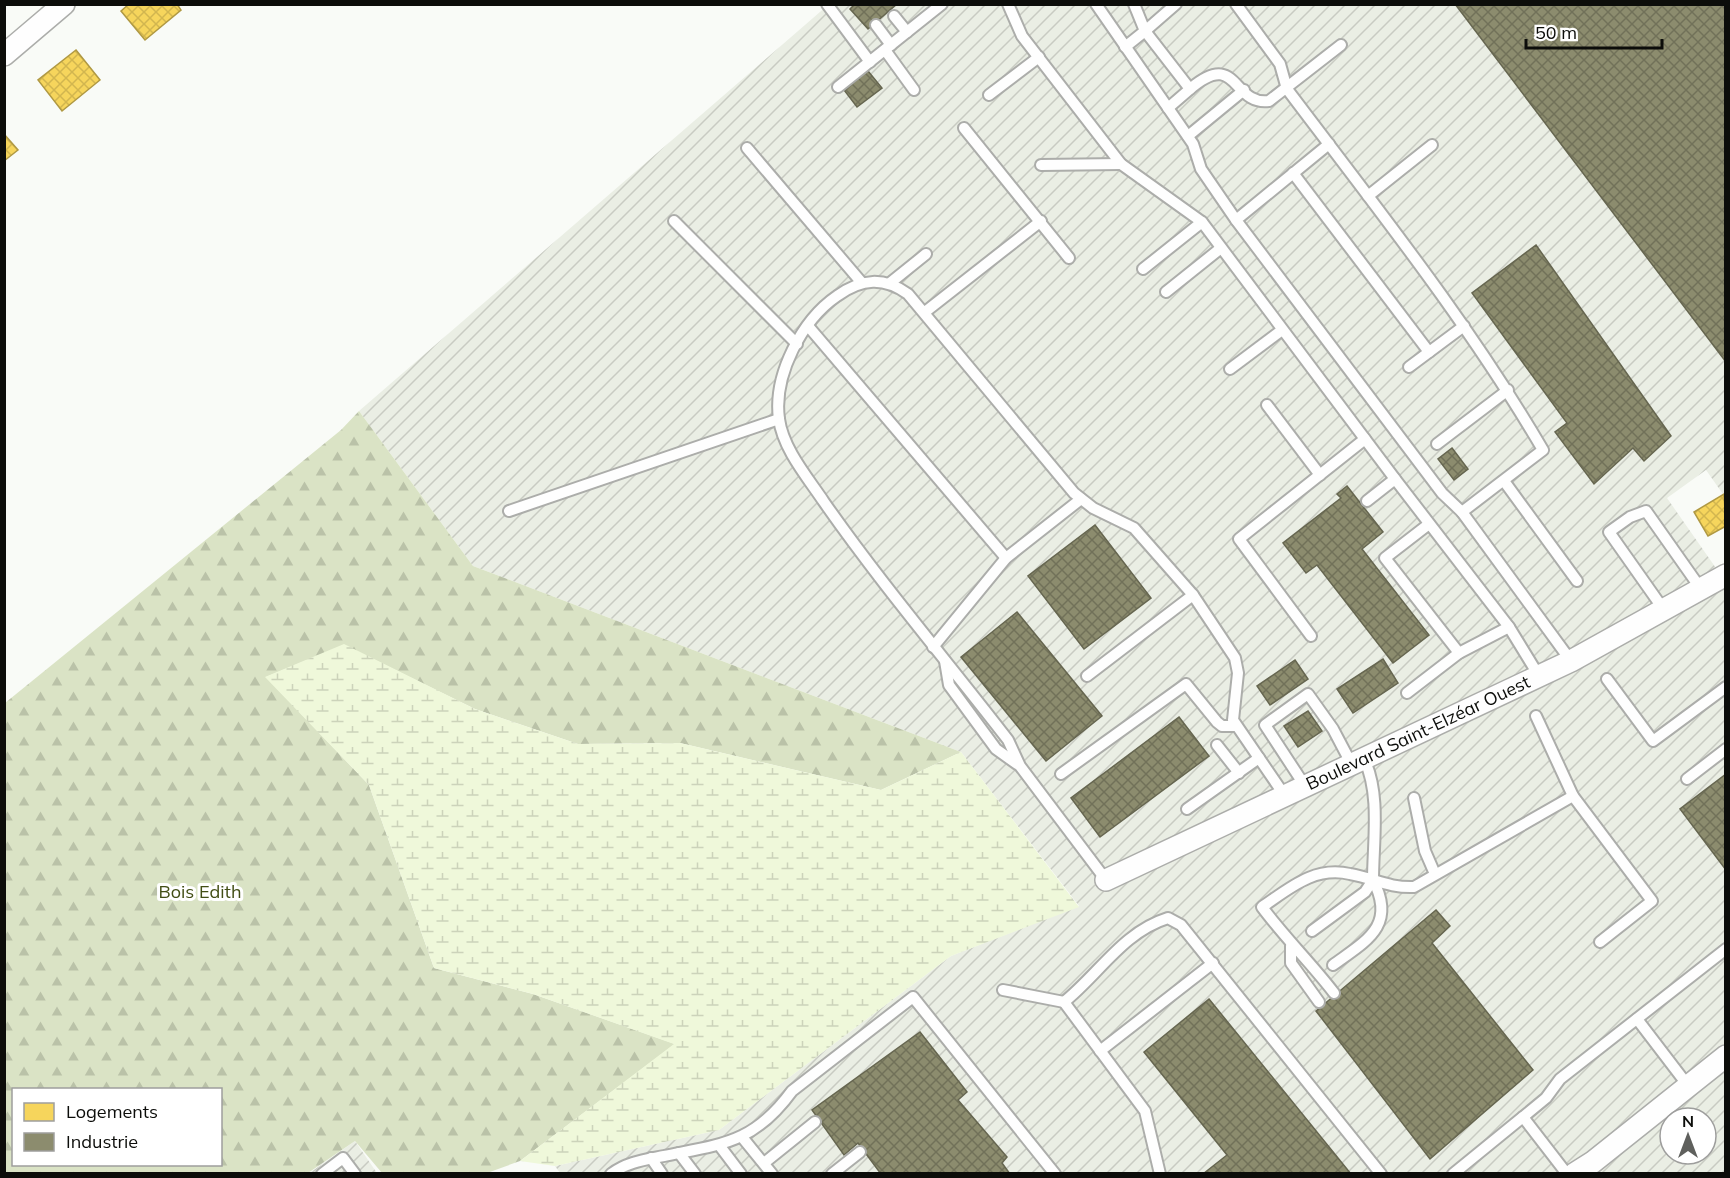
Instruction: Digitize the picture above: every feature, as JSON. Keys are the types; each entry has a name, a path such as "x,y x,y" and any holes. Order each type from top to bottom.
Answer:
{"street":[{"path":"4,55 64,4"},
{"name":"Boulevard Saint-Elzéar Ouest","path":"1106,880 1539,676 1725,575"},
{"path":"1574,1173 1593,1162 1725,1056"}],"lane":[{"path":"827,4 870,62"},
{"path":"838,87 942,4"},
{"path":"1008,4 1023,36 1121,164 1202,222 1509,627 1539,676"},
{"path":"1096,4 1188,136 1201,169 1236,220 1442,493 1462,512 1571,660"},
{"path":"1125,47 1176,4"},
{"path":"1236,4 1281,64 1287,89 1464,326 1508,390 1543,450 1462,512"},
{"path":"1135,5 1145,31 1190,89"},
{"path":"894,16 907,32"},
{"path":"876,25 914,90"},
{"path":"1168,108 1202,78 1216,74 1226,75 1262,102 1269,101 1341,45"},
{"path":"989,95 1039,57"},
{"path":"1188,136 1244,90"},
{"path":"964,128 1069,258"},
{"path":"1236,220 1329,144"},
{"path":"1368,196 1432,145"},
{"path":"747,148 862,283"},
{"path":"1041,165 1121,164"},
{"path":"1293,173 1429,352"},
{"path":"674,221 797,344"},
{"path":"925,312 1041,221"},
{"path":"1143,269 1202,222"},
{"path":"1166,292 1221,248"},
{"path":"890,284 926,254"},
{"path":"1106,880 1020,766 1008,740 854,544 814,488 788,446 779,419 780,390 797,344 808,326 836,297 862,283 880,281 908,294 1081,499 1093,508 1134,528 1192,595 1235,658 1238,673 1233,713 1235,726 1285,796"},
{"path":"808,326 1006,558"},
{"path":"1410,367 1464,326"},
{"path":"1230,369 1282,330"},
{"path":"1437,444 1508,390"},
{"path":"1267,405 1320,475"},
{"path":"509,511 779,419"},
{"path":"1311,636 1239,539 1365,439"},
{"path":"1367,501 1395,479"},
{"path":"1504,481 1577,581"},
{"path":"933,647 1006,558 1081,499"},
{"path":"1664,610 1609,532 1630,517 1646,511 1701,589"},
{"path":"1430,524 1385,558 1459,653"},
{"path":"1087,676 1192,595"},
{"path":"1407,693 1459,653 1509,627"},
{"path":"1607,679 1653,741 1725,687"},
{"path":"1061,774 1186,684 1217,722 1222,726 1235,726"},
{"path":"1305,786 1265,725 1308,694 1358,762 1370,772 1373,797 1372,880 1380,895 1380,921 1371,938 1333,965"},
{"path":"1536,716 1572,796 1652,901 1600,942"},
{"path":"1217,745 1239,773"},
{"path":"1687,778 1725,749"},
{"path":"1187,809 1259,758"},
{"path":"1334,993 1306,957 1291,946 1262,907 1297,882 1324,872 1350,874 1395,887 1414,886 1572,796"},
{"path":"1414,798 1425,851 1435,874"},
{"path":"1312,931 1365,892 1372,880"},
{"path":"1064,1002 1113,952 1144,928 1168,918 1181,925 1381,1173"},
{"path":"1291,946 1291,963 1319,1002"},
{"path":"1453,1173 1546,1098 1560,1079 1725,949"},
{"path":"1100,1051 1213,963"},
{"path":"1003,990 1064,1002 1145,1111 1160,1173"},
{"path":"611,1173 628,1163 719,1145 742,1137 778,1110 792,1091 914,997 1054,1173"},
{"path":"1637,1019 1689,1087"},
{"path":"1523,1117 1567,1173"},
{"path":"764,1163 815,1122"},
{"path":"742,1137 772,1173"},
{"path":"719,1145 741,1173"},
{"path":"832,1173 860,1152"},
{"path":"679,1153 695,1173"},
{"path":"322,1173 343,1158 355,1173"},
{"path":"651,1158 662,1173"}],"shaded area":[{"path":"828,5 1725,5 1725,497 1706,470 1667,498 1725,581 1725,1173 560,1173 555,1166 719,1130 951,956 1079,906 961,752 473,566 359,411"},
{"path":"355,1141 377,1173 308,1174"}],"green space":[{"name":"Bois Edith","path":"359,411 473,566 961,752 881,790 680,743 578,744 475,709 344,645 266,677 369,785 434,968 533,994 675,1044 520,1161 487,1173 382,1173 355,1141 308,1173 5,1174 5,703 341,430"},
{"path":"344,644 475,709 578,744 680,743 881,790 961,752 1079,907 951,956 719,1130 555,1166 520,1161 674,1044 533,994 434,968 369,785 265,677"}],"building: Logements":[{"path":"129,4 177,4 181,10 145,40 121,11"},
{"path":"76,50 100,80 62,111 38,80"},
{"path":"4,134 18,150 4,161"},
{"path":"1724,494 1726,526 1708,536 1694,512"}],"building: Industrie":[{"path":"855,4 897,4 868,29 850,9"},
{"path":"1455,4 1726,4 1726,362"},
{"path":"868,71 882,88 857,107 844,90"},
{"path":"1536,245 1671,436 1644,461 1633,448 1594,484 1555,432 1567,423 1472,293"},
{"path":"1452,448 1468,469 1454,480 1438,459"},
{"path":"1347,486 1383,532 1362,549 1429,635 1393,663 1317,565 1306,573 1283,543 1341,498 1337,494"},
{"path":"1095,525 1151,598 1084,649 1028,576"},
{"path":"1017,612 1102,716 1046,761 961,657"},
{"path":"1383,659 1398,683 1353,713 1337,689"},
{"path":"1295,660 1308,679 1270,705 1257,686"},
{"path":"1308,711 1322,731 1298,747 1284,726"},
{"path":"1179,717 1209,756 1100,837 1071,798"},
{"path":"1726,774 1726,870 1680,809"},
{"path":"1436,910 1450,926 1432,943 1533,1070 1430,1159 1316,1011"},
{"path":"1209,999 1351,1174 1203,1174 1227,1155 1144,1052"},
{"path":"920,1032 967,1092 958,1100 1007,1157 1002,1163 1010,1174 881,1174 858,1143 844,1155 812,1110"}]}
